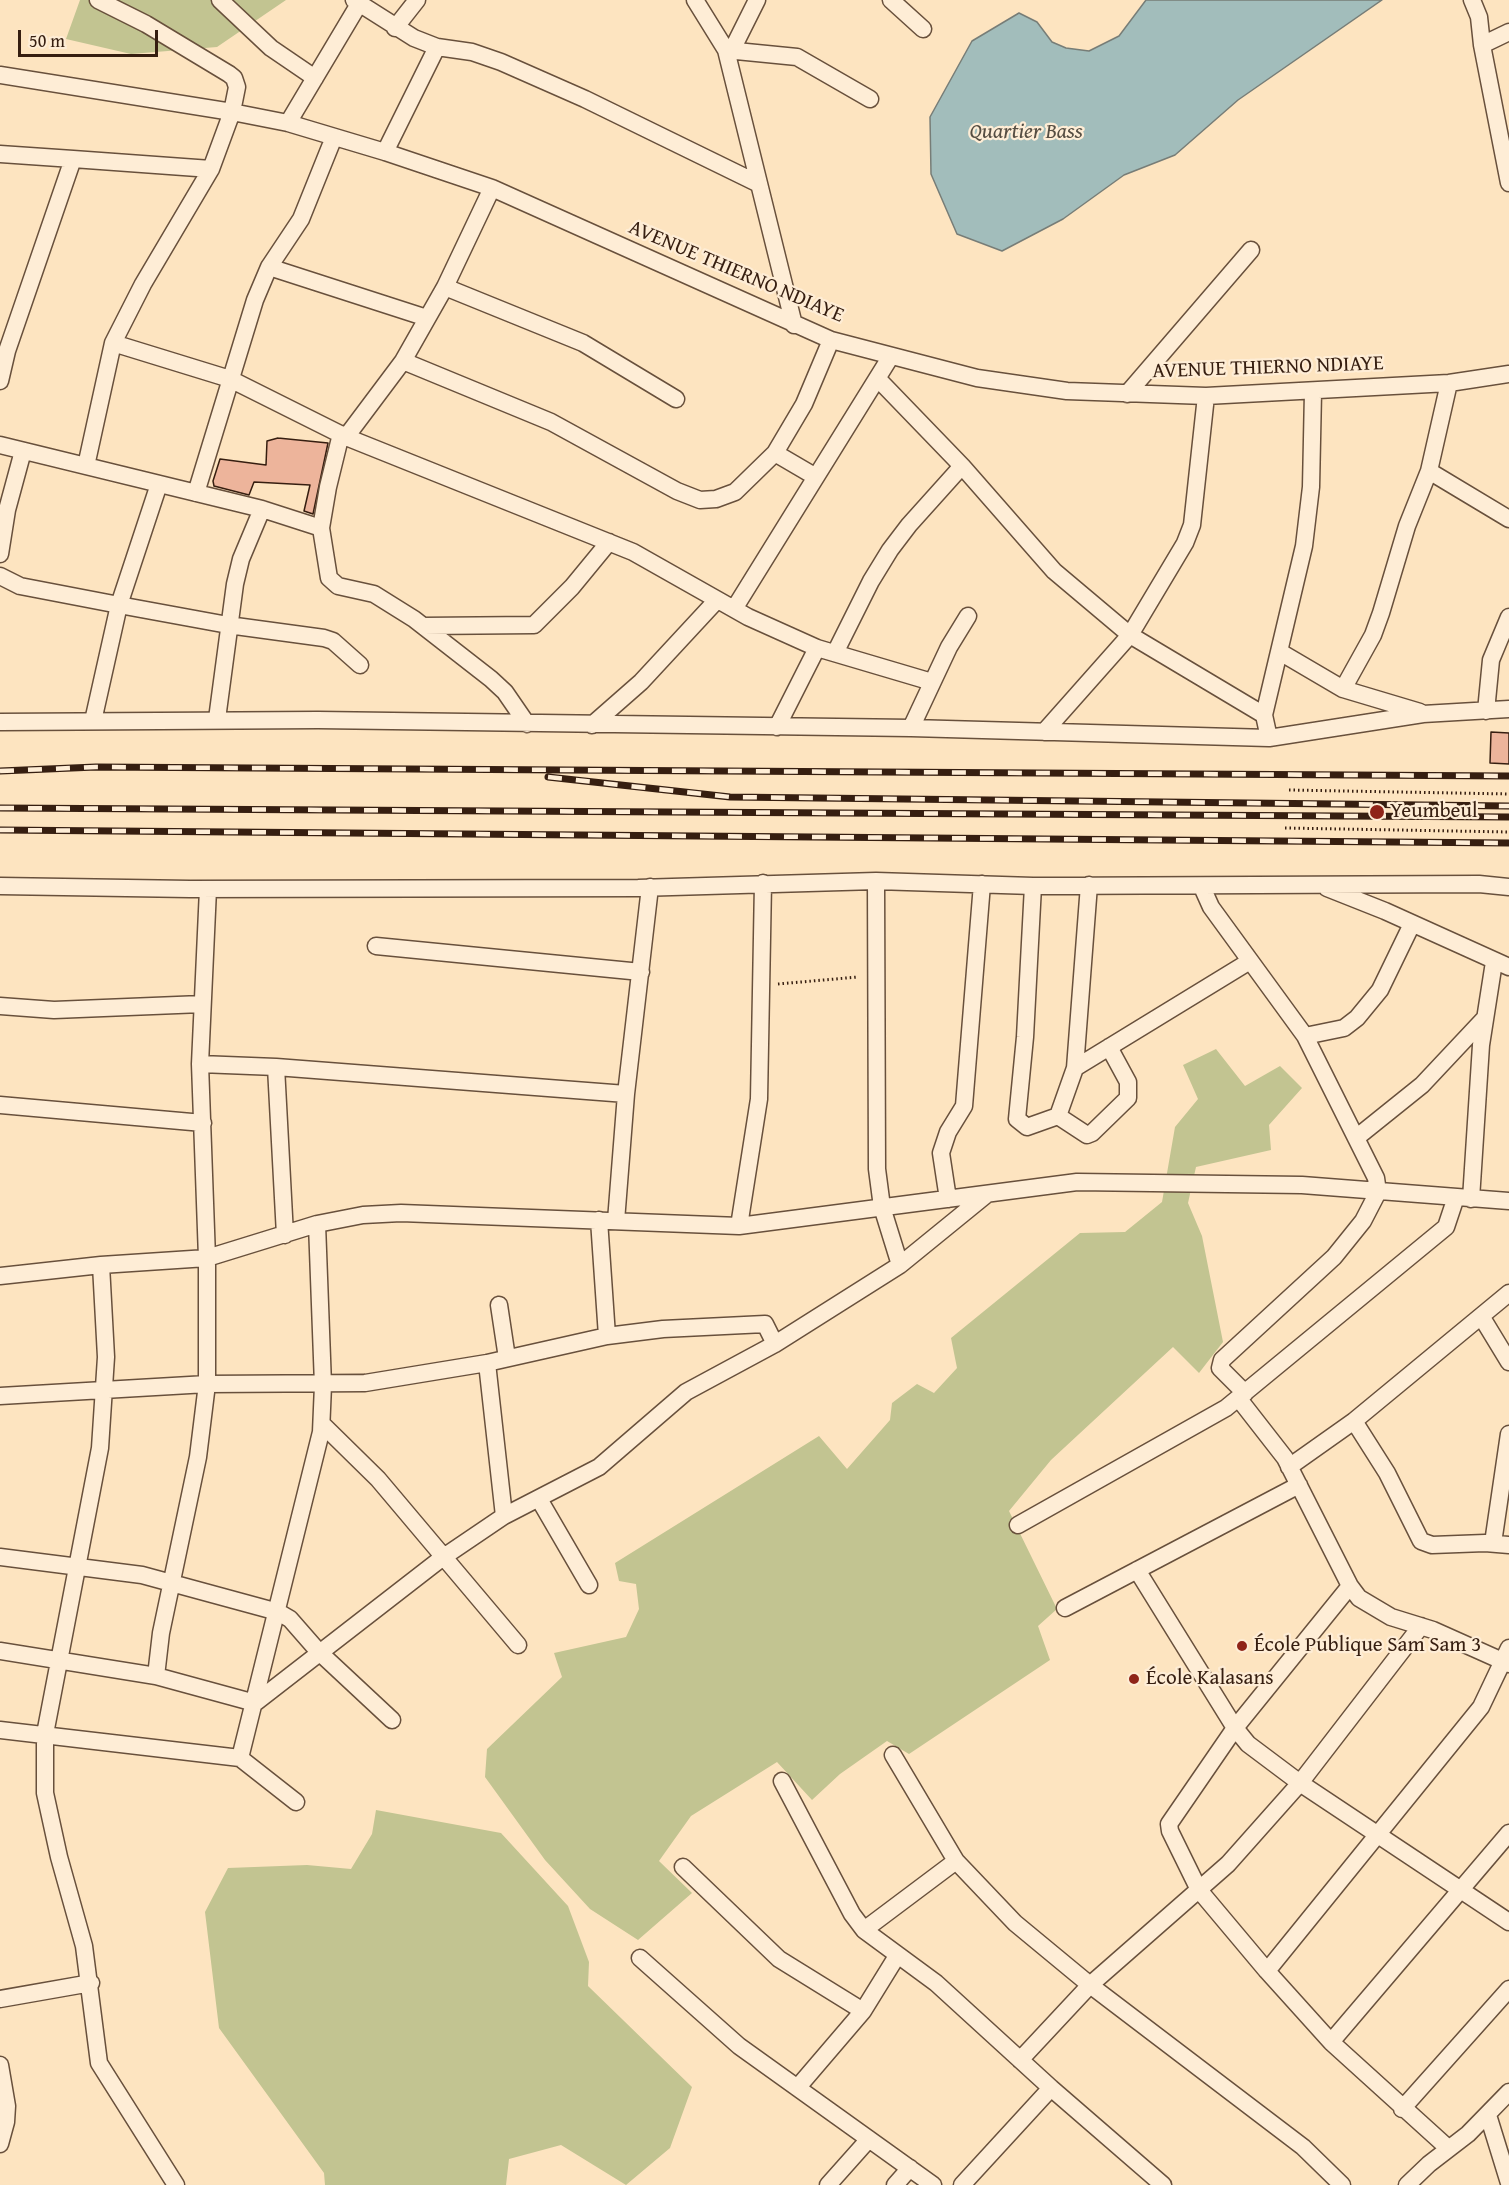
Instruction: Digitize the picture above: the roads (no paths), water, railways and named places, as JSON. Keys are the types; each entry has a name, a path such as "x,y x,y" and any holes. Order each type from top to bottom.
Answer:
{"street":[{"path":"86,466 113,343 143,285 211,169 232,112 237,87 234,78 146,24 98,0"},
{"path":"220,0 271,48 315,78"},
{"path":"395,28 417,0"},
{"path":"695,0 729,50 794,325"},
{"path":"729,50 757,0"},
{"path":"891,0 923,29"},
{"path":"1472,0 1479,17 1482,45 1509,183"},
{"path":"288,123 356,2 395,28 437,47 472,52 501,62 585,99 759,184"},
{"path":"1482,45 1509,32"},
{"path":"385,152 437,47"},
{"path":"729,50 796,57 870,99"},
{"name":"AVENUE THIERNO NDIAYE","path":"0,75 288,123 385,152 492,188 794,325 831,339 977,378 1030,387 1127,394 1206,396 1449,383 1509,374"},
{"path":"196,493 252,309 269,267 302,219 334,137"},
{"path":"0,154 211,169"},
{"path":"0,381 7,351 73,159"},
{"path":"492,188 445,287 403,361 343,435 326,493 321,528 327,571 333,582 374,594 423,627 505,692 527,724"},
{"path":"1127,394 1251,250"},
{"path":"269,267 427,318"},
{"path":"445,287 583,344 676,399"},
{"path":"403,361 551,422 677,491 700,500 716,499 735,492 775,453 804,404 831,339"},
{"path":"113,343 230,379 343,435 609,542 640,556 734,609 817,648 932,682"},
{"path":"734,609 891,356"},
{"path":"878,379 962,466 1053,572 1130,635 1264,715"},
{"path":"1343,688 1372,634 1407,526 1429,471 1449,383"},
{"path":"1269,738 1264,715 1304,546 1308,516 1313,392"},
{"path":"1044,732 1130,635 1185,543 1192,525 1206,396"},
{"path":"0,445 262,509 321,528"},
{"path":"0,554 7,510 23,451"},
{"path":"775,453 816,477"},
{"path":"835,653 871,581 890,550 909,525 962,466"},
{"path":"1429,471 1509,519"},
{"path":"93,721 118,605 159,484"},
{"path":"217,719 228,625 241,559 262,509"},
{"path":"423,627 534,625 572,587 609,542"},
{"path":"0,576 20,586 118,605 228,625 324,638 333,641 360,665"},
{"path":"592,725 641,682 717,600"},
{"path":"911,728 949,647 968,616"},
{"path":"1486,711 1491,660 1509,617"},
{"path":"777,727 817,648"},
{"path":"1280,652 1343,688 1424,714"},
{"path":"0,722 217,719 911,728 1269,738 1424,714 1509,709"},
{"path":"876,881 877,1169 882,1207 900,1266"},
{"path":"0,886 208,889 650,887 876,881 1033,886 1479,884 1509,887"},
{"path":"739,1226 759,1099 763,884"},
{"path":"948,1199 941,1153 945,1138 964,1106 982,884"},
{"path":"1033,886 1025,1037 1017,1119 1022,1125 1032,1126 1058,1116 1075,1068 1089,885"},
{"path":"1018,1525 1226,1408 1446,1227 1464,1198 1484,1019 1502,964 1318,885"},
{"path":"607,1336 607,1221 626,1094 650,887"},
{"path":"1202,887 1211,907 1305,1036 1376,1178 1378,1192 1363,1221 1334,1257 1222,1360 1220,1368 1242,1396 1289,1467 1350,1586 1371,1607 1391,1617 1507,1657 1481,1707 1267,1971"},
{"path":"156,1676 172,1582 195,1476 207,1384 207,1258 200,1064 208,889"},
{"path":"1305,1036 1344,1028 1358,1018 1380,990 1412,924"},
{"path":"376,946 641,972"},
{"path":"1075,1068 1250,961"},
{"path":"0,1005 54,1010 202,1004"},
{"path":"1356,1138 1422,1085 1484,1019"},
{"path":"1058,1116 1087,1135 1092,1133 1128,1098 1130,1089 1128,1082 1109,1047"},
{"path":"200,1064 276,1067 626,1094"},
{"path":"276,1067 285,1235"},
{"path":"0,1105 203,1123"},
{"path":"0,1276 101,1265 207,1258 317,1224 363,1215 401,1213 739,1226 1077,1182 1302,1185 1509,1201"},
{"path":"255,1703 318,1651 442,1558 504,1516 615,1456 686,1392 775,1344 900,1266 987,1195"},
{"path":"240,1758 278,1612 322,1424 323,1385 317,1224"},
{"path":"101,1265 106,1333 105,1389 100,1448 45,1734 45,1793 54,1837 84,1946 91,1983 99,2063 176,2185"},
{"path":"1289,1467 1354,1421 1509,1293"},
{"path":"499,1305 507,1358"},
{"path":"1481,1316 1509,1362"},
{"path":"0,1396 207,1384 365,1383 487,1363 607,1336 762,1324 768,1326 775,1344"},
{"path":"487,1363 504,1516"},
{"path":"1354,1421 1387,1473 1421,1541 1432,1545 1501,1544 1509,1434"},
{"path":"322,1424 378,1479 442,1558 518,1645"},
{"path":"1065,1608 1299,1485"},
{"path":"539,1499 589,1585"},
{"path":"0,1557 76,1565 172,1582 278,1612 290,1619 318,1651 392,1720"},
{"path":"1137,1570 1235,1728 1248,1744 1300,1783 1509,1922"},
{"path":"1350,1586 1235,1728 1169,1824 1170,1831 1199,1890 1267,1971 1331,2042 1402,2109 1448,2148"},
{"path":"1020,2060 1090,1985 1228,1864 1300,1783 1421,1626"},
{"path":"0,1651 156,1676 255,1703"},
{"path":"0,1730 240,1758 296,1802"},
{"path":"893,1755 956,1861 1015,1923 1090,1985 1303,2146 1342,2185"},
{"path":"782,1781 852,1914 864,1930 936,1983 1159,2184"},
{"path":"1331,2042 1509,1833"},
{"path":"864,1930 956,1861"},
{"path":"683,1867 773,1953 863,2011"},
{"path":"798,2087 863,2011 897,1956"},
{"path":"640,1958 739,2046 933,2185"},
{"path":"0,1999 91,1983"},
{"path":"1402,2109 1509,1989"},
{"path":"0,2065 7,2106 0,2144"},
{"path":"963,2185 1051,2088"},
{"path":"1407,2185 1448,2148 1468,2134 1509,2092"},
{"path":"1488,2115 1509,2183"},
{"path":"828,2185 869,2139"},
{"path":"895,2185 910,2168"}],"water":[{"name":"Quartier Bass","path":"1146,0 1382,0 1238,100 1175,155 1124,175 1063,219 1002,251 957,234 931,174 930,117 972,41 1019,13 1037,22 1052,42 1066,48 1089,51 1119,36"}],"railway":[{"path":"0,771 96,767 1509,776"},
{"path":"548,777 730,797 1509,806"},
{"path":"0,808 1509,817"},
{"path":"0,830 1509,843"}],"place":[{"name":"Yeumbeul","path":"1377,812"},
{"name":"École Publique Sam Sam 3","path":"1242,1646"},
{"name":"École Kalasans","path":"1134,1679"}]}
